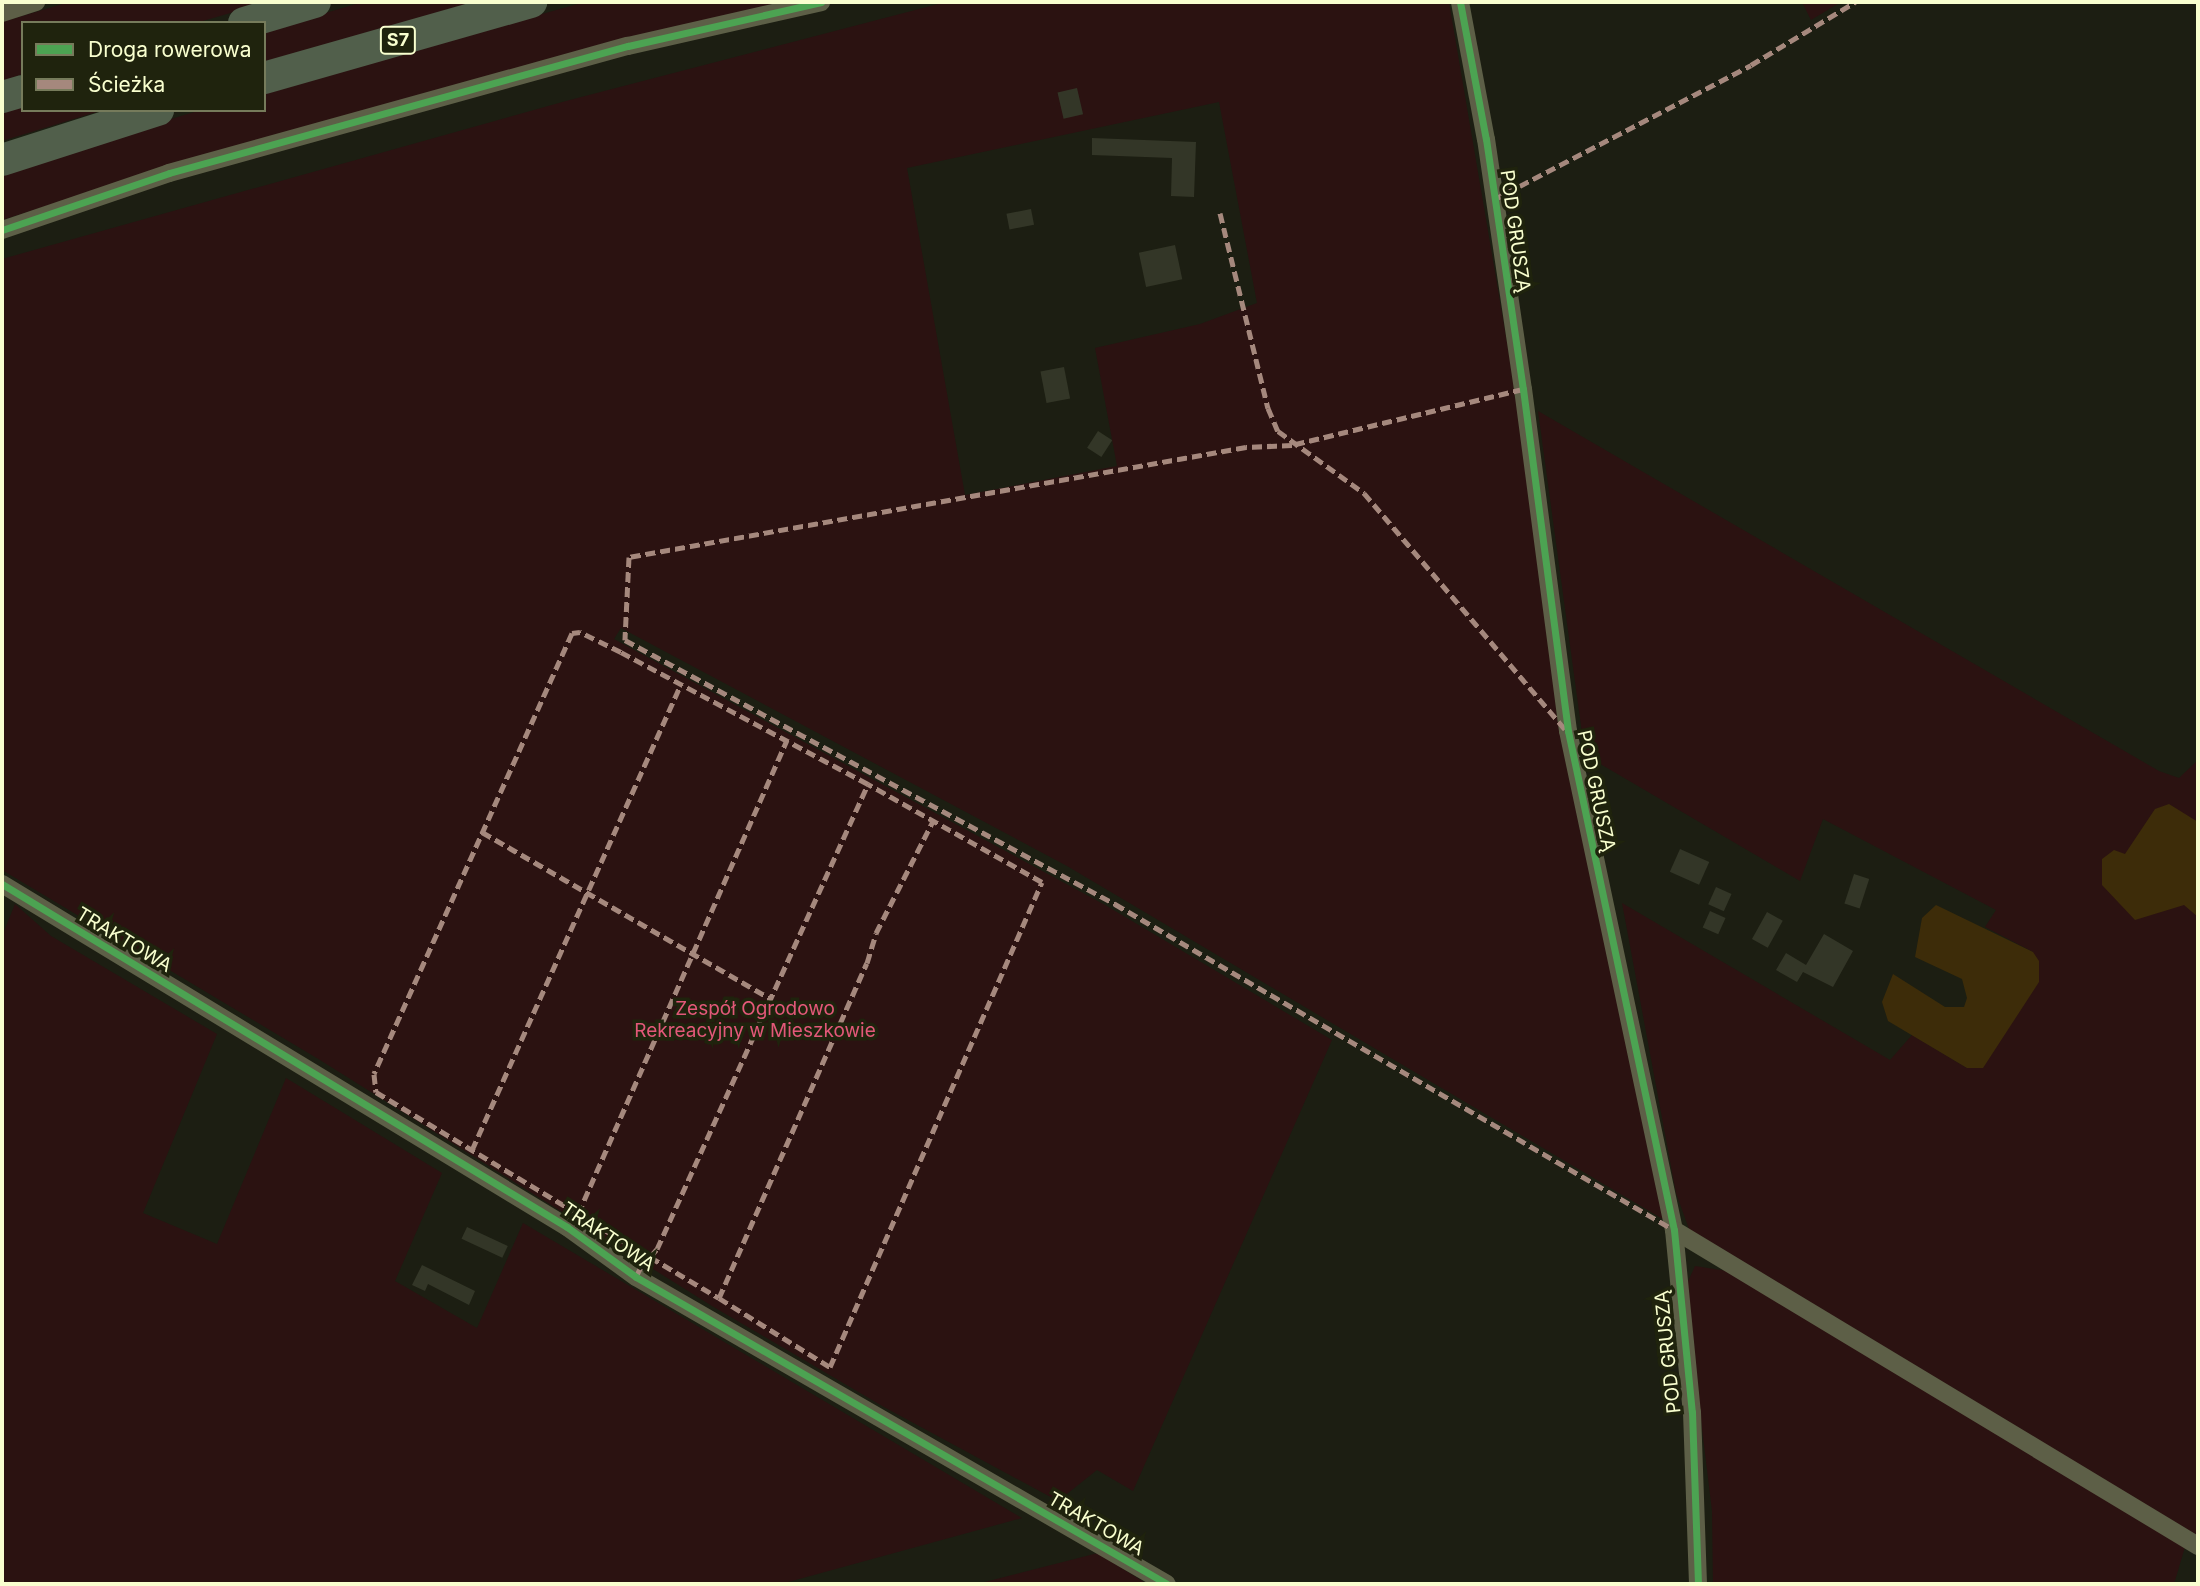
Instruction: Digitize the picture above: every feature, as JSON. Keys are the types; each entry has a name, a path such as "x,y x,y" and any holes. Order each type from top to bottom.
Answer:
{"highway":[{"path":"251,21 315,2"},
{"name":"S7","path":"266,77 531,2"},
{"path":"2,97 21,92"},
{"path":"2,160 152,112"}],"street":[{"path":"2,13 36,2"},
{"path":"2,230 169,173 628,46 821,2"},
{"name":"POD GRUSZĄ","path":"1460,2 1486,139 1523,389 1567,731 1674,1230 1692,1412 1698,1584"},
{"name":"TRAKTOWA","path":"2,884 567,1227 636,1277 1167,1584"},
{"path":"1674,1230 2198,1546"}],"green space":[{"path":"69,2 268,2 203,21 21,21 21,75 2,81 2,22"},
{"path":"363,2 479,2 266,61 266,30"},
{"path":"585,2 781,2 589,49 144,175 2,220 2,170 194,112 266,112 266,91"},
{"name":"Zespół Ogrodowo Rekreacyjny w Mieszkowie","path":"946,2 1449,2 1526,454 1666,1221 1067,866 621,628 614,639 1105,905 1332,1040 1133,1491 1097,1470 1058,1501 884,1407 712,1306 320,1060 2,870 2,259 566,101","holes":["1219,102 1257,303 1200,324 1095,348 1117,466 965,495 907,168"]},
{"path":"1802,2 1841,2 1811,20"},
{"path":"21,104 21,112 96,112 2,141 2,109"},
{"path":"1538,411 2159,771 2179,778 2198,760 2198,1536 1689,1229 1676,1193 1622,903 1890,1060 1912,1035 1967,1068 2033,952 1985,927 1996,910 1823,819 1800,881 1585,755"},
{"path":"15,904 51,936 217,1034 143,1213 217,1244 286,1078 442,1173 395,1281 477,1328 523,1223 1022,1518 781,1584 2,1584 2,936"},
{"path":"1695,1266 1727,1271 2185,1547 2174,1584 1713,1584 1712,1511 1685,1288"},
{"path":"1098,1553 1147,1584 977,1584"}],"shaded area":[{"path":"2169,804 2198,822 2198,917 2184,905 2135,920 2102,885 2102,859 2114,850 2125,854 2155,809"},
{"path":"1936,905 2033,952 2039,961 2039,982 1983,1068 1967,1068 1888,1021 1882,1002 1893,974 1945,1007 1964,1007 1967,998 1962,979 1915,957 1922,918"}],"building":[{"path":"1077,88 1083,114 1064,119 1058,92"},
{"path":"1092,138 1196,142 1194,197 1171,196 1172,158 1092,155"},
{"path":"1031,209 1034,225 1010,229 1006,214"},
{"path":"1175,245 1182,279 1146,287 1139,253"},
{"path":"1064,367 1070,398 1047,403 1040,372"},
{"path":"1098,431 1112,440 1101,457 1087,448"},
{"path":"1680,849 1709,862 1699,885 1670,872"},
{"path":"1854,874 1869,879 1860,908 1844,903"},
{"path":"1716,887 1732,894 1724,911 1708,904"},
{"path":"1710,911 1726,918 1718,934 1703,927"},
{"path":"1767,912 1783,921 1768,948 1752,939"},
{"path":"1824,934 1853,951 1833,987 1803,972 1797,982 1776,970 1786,953 1806,965"},
{"path":"467,1227 508,1246 502,1258 462,1239"},
{"path":"422,1265 475,1291 469,1305 428,1284 425,1291 412,1285"}],"marked path":[{"path":"1493,200 1751,65 1855,2"},
{"path":"1220,213 1268,408 1278,431 1364,493 1565,729"},
{"path":"1523,389 1292,445 1246,447 629,557 625,640 1115,904 1674,1230"},
{"path":"636,1277 642,1264 650,1257 657,1249 868,784 621,652 580,632 572,633 374,1074 376,1092 578,1214 650,1257 719,1298 830,1367 1042,882 868,784"},
{"path":"472,1150 681,684"},
{"path":"578,1214 787,740"},
{"path":"719,1298 867,963 876,933 933,821"},
{"path":"482,832 771,999"}],"cycle path":[{"path":"2,230 169,173 628,46 821,2"},
{"path":"1460,2 1486,139 1523,389 1568,731 1674,1230 1692,1412 1698,1584"},
{"path":"2,884 567,1227 636,1277 1167,1584"}]}
